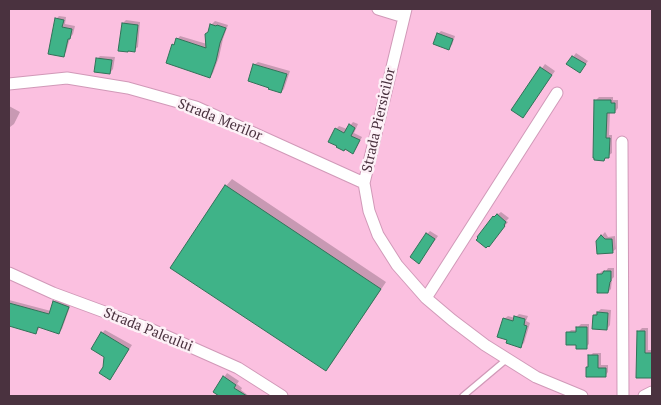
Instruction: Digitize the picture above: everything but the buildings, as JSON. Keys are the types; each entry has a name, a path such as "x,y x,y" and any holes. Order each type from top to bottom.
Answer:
{"street":[{"path":"378,9 405,13"},
{"name":"Strada Piersicilor","path":"405,13 364,183 369,211 378,235 397,265 426,298 478,340 536,377 582,396"},
{"name":"Strada Merilor","path":"9,84 67,78 128,88 196,107 364,183"},
{"path":"426,298 557,93"},
{"path":"622,142 623,396"},
{"name":"Strada Paleului","path":"9,273 53,293 148,328 238,368 282,396"},
{"path":"644,396 652,392"}],"lane":[{"path":"463,396 507,359"}]}
